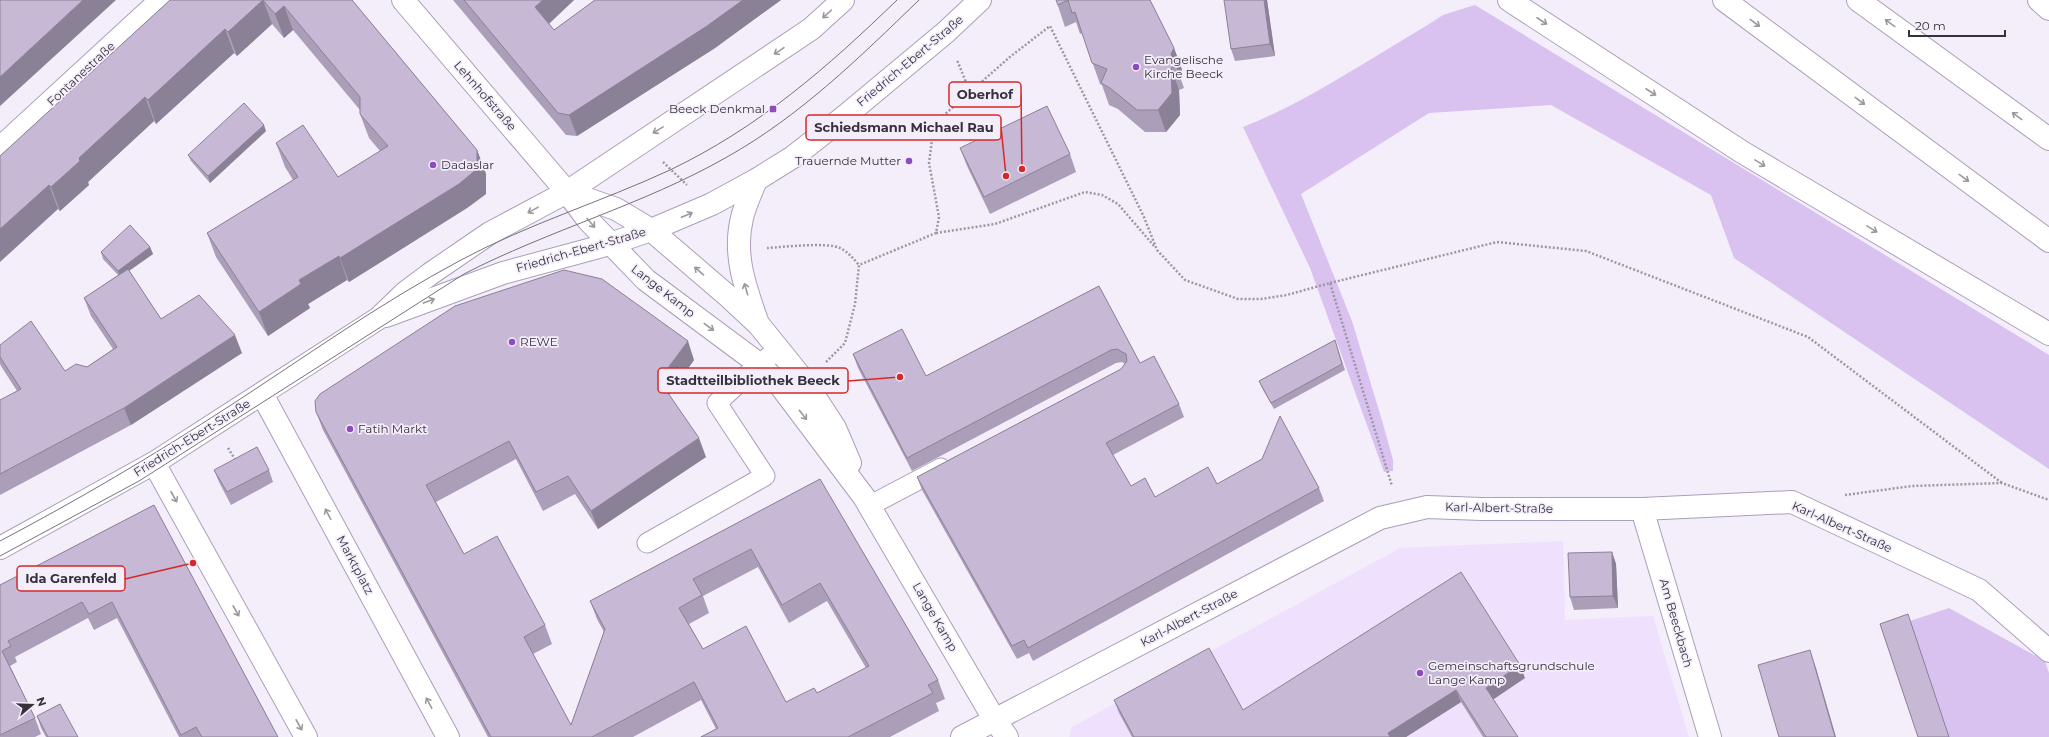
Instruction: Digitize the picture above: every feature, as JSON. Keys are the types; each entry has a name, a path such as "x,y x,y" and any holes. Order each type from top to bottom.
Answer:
{"main road":[{"name":"Fontanestraße","path":"0,148 161,0"},
{"name":"Lehnhofstraße","path":"403,0 567,192"},
{"name":"Friedrich-Ebert-Straße","path":"0,548 154,463 379,318 406,292 430,274 490,234 567,192 811,29 843,0"},
{"name":"Friedrich-Ebert-Straße","path":"379,318 503,273 610,244 651,230 706,207 756,180 793,156 844,117 946,32 980,0"},
{"path":"1509,0 1742,152 2049,334"},
{"path":"1724,0 2049,241"},
{"path":"1858,0 2049,139"},
{"path":"2039,0 2049,9"},
{"path":"756,180 742,217 738,250 747,293 759,325"},
{"name":"Lange Kamp","path":"567,192 616,208 651,230 729,297 759,325 805,382 835,428 866,501"},
{"name":"Lange Kamp","path":"567,192 588,220 646,280 759,364 780,384 866,501 994,719 1007,737"},
{"name":"Marktplatz","path":"262,394 448,737"},
{"path":"154,463 306,737"},
{"name":"Karl-Albert-Straße","path":"962,737 1380,518 1427,507 1482,509 1642,509 1792,502 1979,590 2049,651"},
{"name":"Am Beeckbach","path":"1642,509 1710,737"}],"lane":[{"path":"646,543 765,476 717,403 759,364 778,350"},
{"path":"866,501 956,460"}],"path":[{"path":"936,233 938,211 929,163 934,124 1011,56 1050,26 1144,217 1157,250"},
{"path":"946,32 970,92"},
{"path":"805,382 845,343 855,304 859,265 936,233 995,224 1085,192 1102,195 1118,204 1185,280 1238,299 1261,299 1497,242 1586,251 1808,337 2002,483 2049,500"},
{"path":"1330,283 1401,513"},
{"path":"1844,495 1912,486 2002,483"}],"shaded area":[{"path":"1475,5 2049,355 2049,469 1734,258 1711,195 1551,105 1429,113 1301,194 1352,321 1383,424 1393,460 1393,471 1384,472 1310,268 1243,127 1290,106 1359,67 1443,15"},
{"name":"Gemeinschaftsgrundschule Lange Kamp","path":"1563,541 1565,620 1653,616 1689,737 1069,737 1072,727 1400,548"},
{"path":"1949,608 2045,661 2049,673 2049,737 1949,737 1910,621"}],"building":[{"path":"0,0 83,0 0,77"},
{"path":"170,0 263,0 228,32 225,29 148,100 145,97 79,158 80,161 51,187 49,185 0,229 0,156"},
{"path":"263,0 352,0 477,150 477,169 459,184 340,258 339,256 299,280 301,284 259,312 207,233 298,177 276,143 303,125 338,177 388,146 360,114 360,97 284,6 275,14"},
{"path":"464,0 543,0 535,7 554,30 595,0 743,0 707,26 569,115 558,113"},
{"path":"1056,0 1068,0 1058,5"},
{"name":"Evangelische Kirche Beeck","path":"1068,0 1150,0 1174,48 1171,54 1176,66 1171,68 1172,93 1158,110 1137,110 1110,88 1101,83 1107,69 1092,63 1075,12 1072,13"},
{"path":"1224,0 1264,0 1270,44 1231,49"},
{"path":"244,103 264,125 208,176 188,155"},
{"path":"1047,106 1070,154 984,197 960,148"},
{"path":"130,225 150,247 118,271 101,252"},
{"path":"128,269 161,319 199,295 235,335 124,408 0,474 0,400 21,389 0,357 0,345 31,321 65,371 76,364 87,367 117,347 84,298"},
{"path":"564,270 602,279 688,341 659,380 699,438 591,511 568,476 536,492 509,441 426,485 464,554 497,536 545,625 524,637 571,725 605,629 590,601 820,479 938,680 928,685 933,693 848,737 701,737 718,728 694,682 592,737 491,737 316,412 315,401 320,394 455,306","holes":["751,549 782,605 820,583 869,666 817,693 814,688 786,702 746,626 703,649 679,608 702,595 693,579"]},
{"path":"1099,286 1140,363 1154,356 1179,404 1106,443 1131,486 1145,478 1155,497 1208,467 1217,484 1262,459 1280,416 1319,488 1028,648 1024,640 1012,646 917,477 1121,369 1127,361 1126,354 1117,349 1111,350 907,458 853,354 902,329 926,376"},
{"path":"1335,340 1342,364 1271,403 1259,381"},
{"path":"257,447 269,470 227,492 214,470"},
{"path":"154,505 278,737 202,737 196,727 181,735 112,602 89,614 82,602 8,641 11,646 2,651 35,718 0,735 0,585"},
{"path":"1612,552 1613,596 1570,597 1568,553"},
{"path":"1461,572 1520,665 1486,688 1518,737 1486,737 1456,690 1388,733 1390,737 1134,737 1114,700 1209,648 1243,710"},
{"path":"1908,614 1949,737 1918,737 1880,624"},
{"path":"1810,650 1835,737 1779,737 1758,665"},
{"path":"60,704 78,737 48,737 37,716"}],"tram line":[{"path":"0,541 116,477 228,407 372,312 461,260 512,235 644,182 670,170 733,135 791,94 818,72 897,0"},
{"path":"0,556 139,481 464,274 496,258 629,204 695,174 754,141 804,105 828,85 919,0"}],"place":[{"name":"Evangelische Kirche Beeck","path":"1136,67"},
{"name":"Beeck Denkmal","path":"773,109"},
{"name":"Trauernde Mutter","path":"909,161"},
{"name":"Dadaslar","path":"433,165"},
{"name":"Oberhof","path":"1022,169"},
{"name":"Schiedsmann Michael Rau","path":"1006,176"},
{"name":"REWE","path":"512,342"},
{"name":"Stadtteilbibliothek Beeck","path":"900,377"},
{"name":"Fatih Markt","path":"350,429"},
{"name":"Ida Garenfeld","path":"193,563"},
{"name":"Gemeinschaftsgrundschule Lange Kamp","path":"1420,673"}]}
